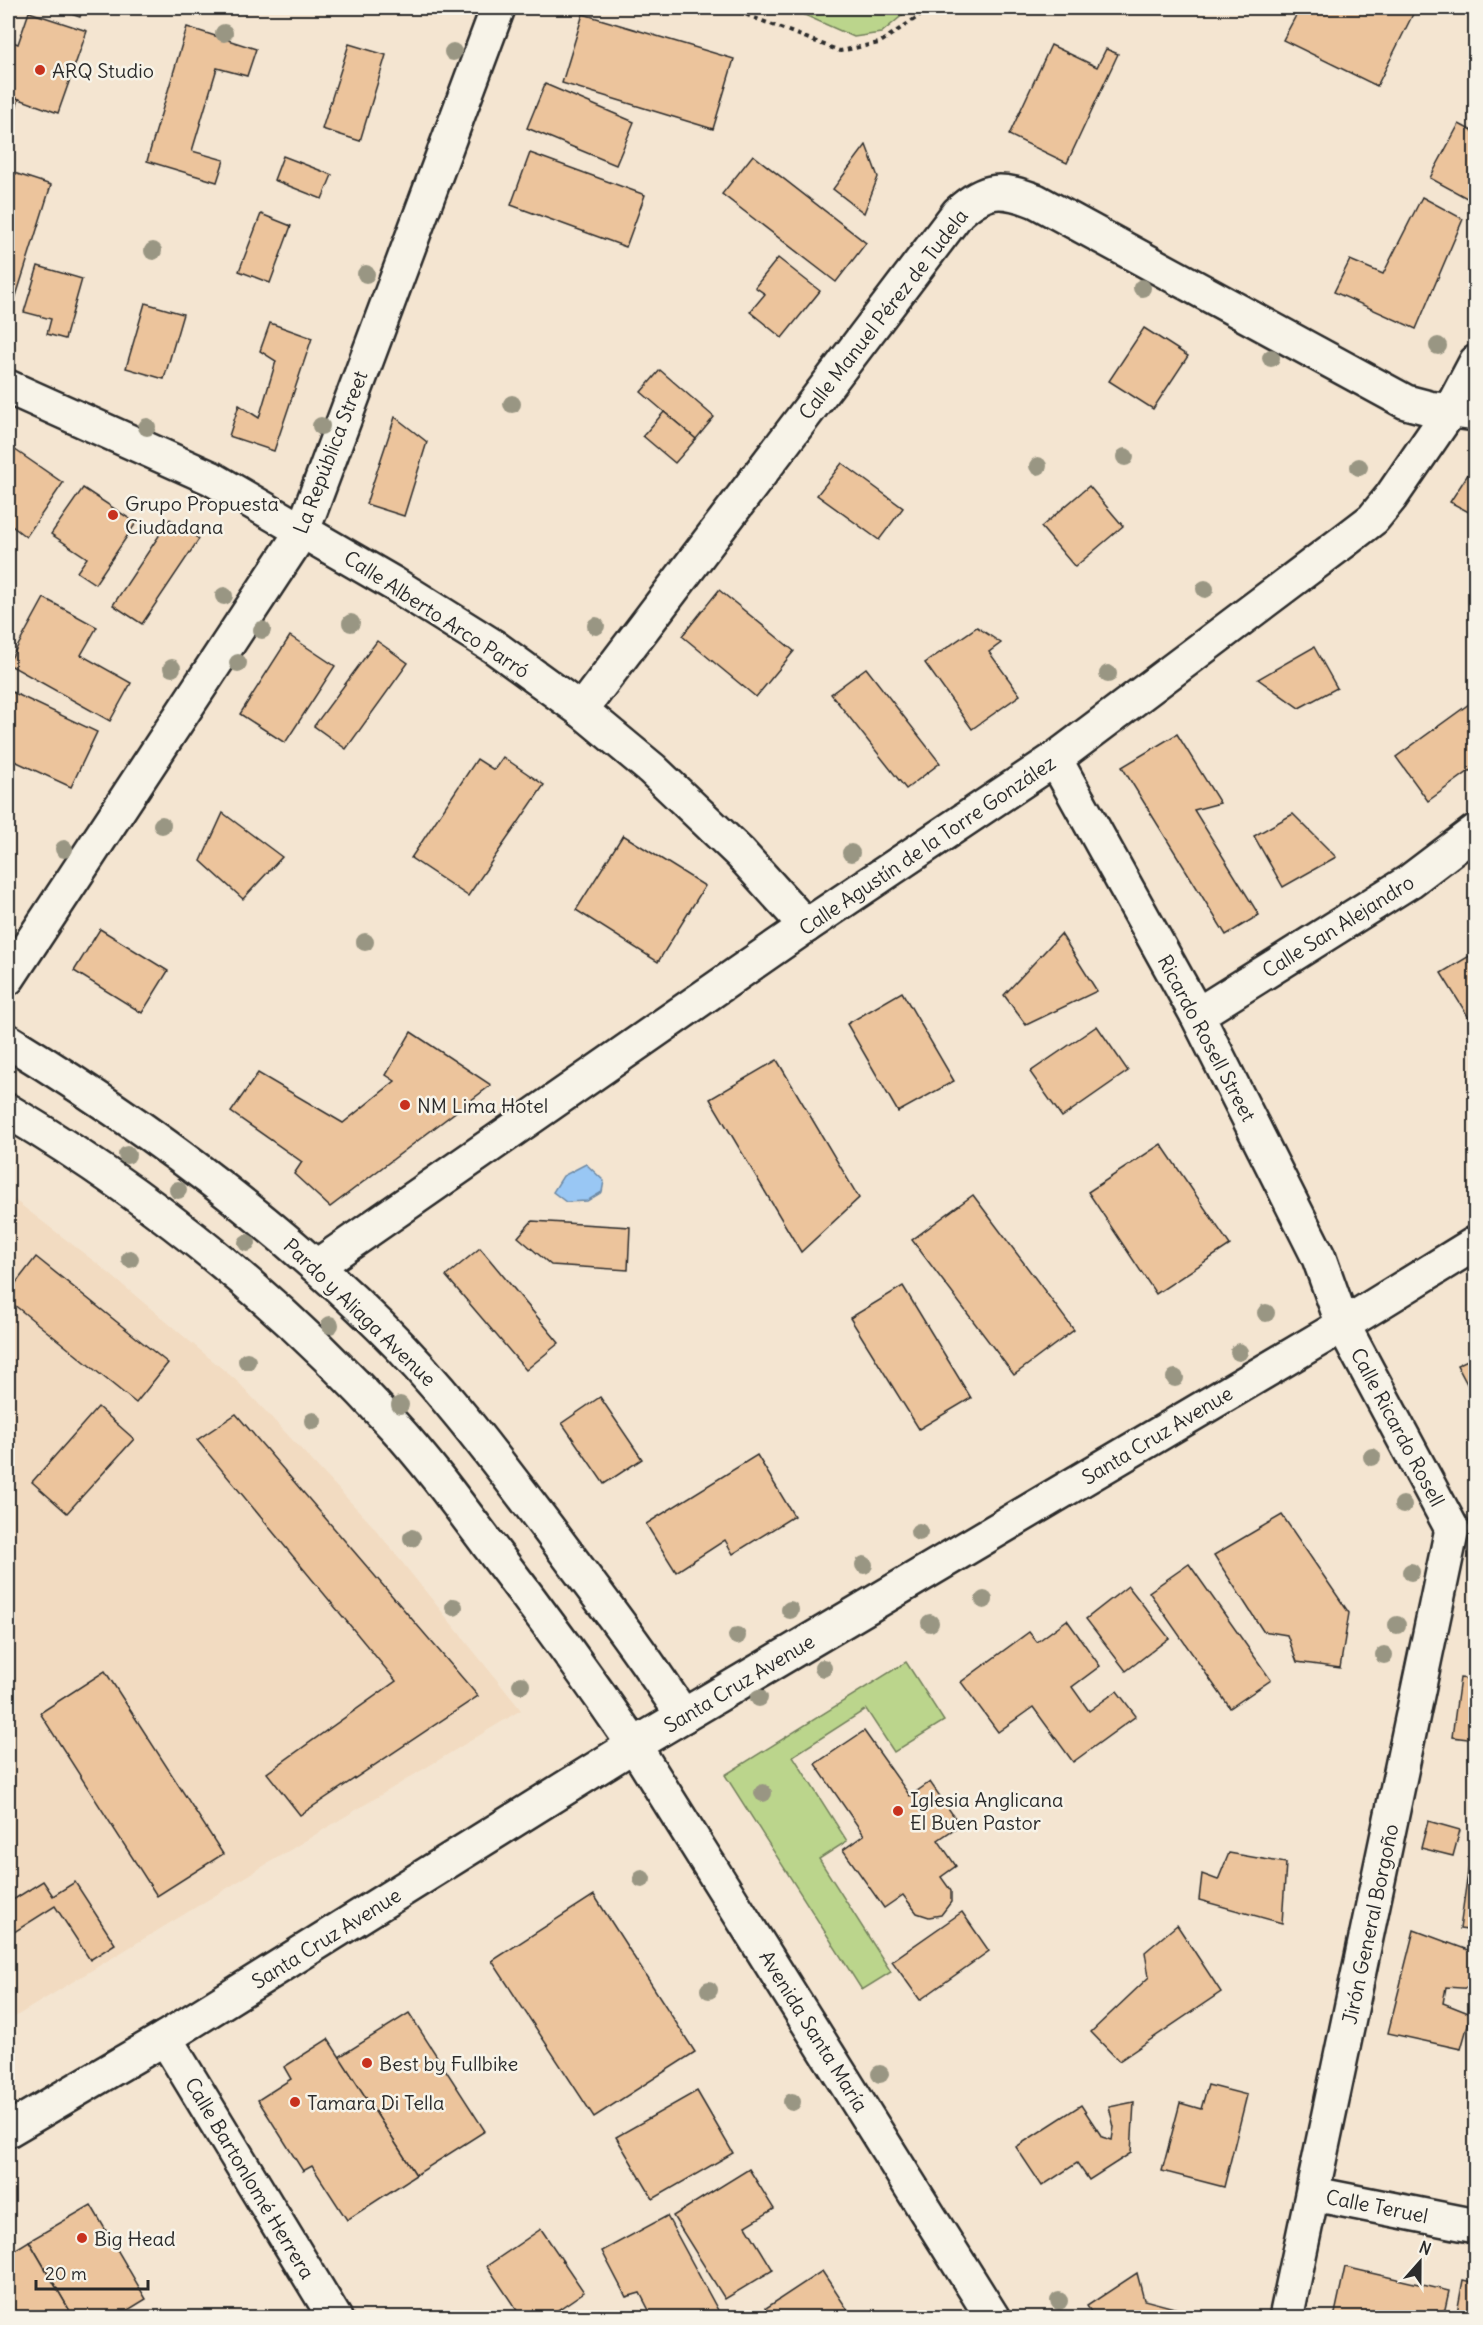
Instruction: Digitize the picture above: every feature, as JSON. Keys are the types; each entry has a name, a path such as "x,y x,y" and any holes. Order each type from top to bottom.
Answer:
{"street":[{"name":"La República Street","path":"8,978 303,530 498,8"},
{"name":"Calle Manuel Pérez de Tudela","path":"581,710 958,213 974,199 992,192 1014,193 1036,201 1406,402 1463,412"},
{"name":"Calle Agustín de la Torre González","path":"317,1266 806,926 1055,759 1373,519 1463,412 1476,362"},
{"name":"Calle Alberto Arco Parró","path":"8,387 211,478 394,584 493,646 581,710 696,810 740,853 806,926"},
{"name":"Ricardo Rosell Street","path":"1055,759 1197,1015 1319,1258 1343,1325"},
{"name":"Calle San Alejandro","path":"1197,1015 1410,881 1476,831"},
{"name":"Pardo y Aliaga Avenue","path":"8,1041 123,1115 252,1210 317,1266 389,1336 438,1388 485,1445 651,1666 683,1716"},
{"path":"8,1111 91,1165 214,1254 341,1370 395,1427 439,1480 601,1696 634,1745"},
{"name":"Santa Cruz Avenue","path":"8,2130 165,2038 634,1745 1343,1325 1476,1243"},
{"name":"Calle Ricardo Rosell","path":"1343,1325 1464,1532"},
{"name":"Jirón General Borgoño","path":"1286,2318 1464,1532"},
{"name":"Avenida Santa María","path":"634,1745 993,2318"},
{"name":"Calle Bartonlomé Herrera","path":"165,2038 335,2318"},
{"name":"Calle Teruel","path":"1314,2194 1476,2226"}],"path":[{"path":"729,8 840,51 879,43 931,8"}],"shaded area":[{"path":"8,1195 99,1265 238,1382 372,1525 521,1710 8,2021"}],"green space":[{"path":"789,8 911,8 881,33 854,37"},
{"path":"906,1662 944,1721 894,1752 866,1709 793,1756 847,1841 819,1859 891,1972 862,1990 725,1775"}],"water":[{"path":"586,1164 604,1181 602,1192 587,1201 566,1202 553,1192 563,1176"}],"building":[{"path":"53,8 83,8 80,17"},
{"path":"1300,8 1416,8 1377,86 1283,40"},
{"name":"ARQ Studio","path":"29,12 87,31 58,113 8,95 8,40 18,44"},
{"path":"583,14 734,59 713,129 562,83"},
{"path":"187,27 256,49 247,76 217,68 192,151 224,160 217,182 147,161"},
{"path":"349,44 386,55 360,141 322,129"},
{"path":"1051,45 1097,67 1106,49 1118,54 1067,163 1009,135"},
{"path":"545,84 634,122 616,165 527,128"},
{"path":"8,95 19,99 8,134"},
{"path":"1459,124 1476,133 1476,203 1430,178"},
{"path":"866,145 878,177 864,213 833,189"},
{"path":"530,153 645,195 626,247 511,205"},
{"path":"753,155 866,243 836,282 722,194"},
{"path":"283,156 332,175 322,199 274,180"},
{"path":"8,171 51,185 11,312 8,311"},
{"path":"1422,197 1463,219 1416,329 1334,292 1350,260 1383,274"},
{"path":"261,214 291,226 270,283 239,271"},
{"path":"778,258 820,291 782,338 750,312 765,294 755,287"},
{"path":"38,266 82,279 65,339 47,334 51,319 24,312"},
{"path":"145,303 183,314 164,379 126,368"},
{"path":"270,323 312,338 274,451 229,436 239,405 259,418 276,361 260,351"},
{"path":"1144,328 1188,356 1153,409 1109,381"},
{"path":"660,370 714,417 696,439 641,392"},
{"path":"664,412 696,439 675,463 643,436"},
{"path":"395,417 427,442 404,516 366,504"},
{"path":"8,445 63,483 26,537 8,523"},
{"path":"1476,462 1476,516 1450,502"},
{"path":"842,463 903,508 879,540 817,495"},
{"path":"1089,486 1123,526 1075,567 1041,527"},
{"path":"83,488 136,523 95,584 77,572 87,558 51,534"},
{"path":"170,519 199,539 142,624 113,605"},
{"path":"719,590 794,651 756,697 682,636"},
{"path":"44,598 97,627 81,655 131,683 110,721 8,664"},
{"path":"977,627 1001,643 989,652 1020,695 972,729 925,663"},
{"path":"290,636 335,666 285,743 240,714"},
{"path":"377,641 408,663 346,749 314,726"},
{"path":"1314,647 1337,688 1299,708 1258,679"},
{"path":"866,668 940,763 906,789 831,694"},
{"path":"8,690 97,732 71,787 8,758"},
{"path":"1476,699 1476,766 1428,801 1396,757"},
{"path":"1177,734 1220,803 1194,810 1259,915 1226,935 1122,767"},
{"path":"503,757 544,785 468,896 411,858 477,759 494,770"},
{"path":"223,813 282,857 243,899 201,861"},
{"path":"1293,814 1336,857 1283,887 1254,836"},
{"path":"623,835 705,886 658,962 576,910"},
{"path":"100,929 168,971 142,1013 74,971"},
{"path":"1061,934 1097,991 1026,1025 1004,995"},
{"path":"1476,952 1476,1029 1441,973"},
{"path":"902,992 954,1081 898,1112 847,1024"},
{"path":"1097,1026 1128,1071 1062,1117 1030,1072"},
{"name":"NM Lima Hotel","path":"411,1032 491,1085 330,1207 294,1174 302,1162 231,1112 258,1073 343,1123 395,1081 386,1075"},
{"path":"777,1060 859,1198 801,1252 710,1099"},
{"path":"1161,1144 1230,1245 1156,1294 1088,1192"},
{"path":"973,1195 1074,1330 1014,1375 912,1240"},
{"path":"532,1221 630,1227 628,1270 551,1265 518,1237"},
{"path":"480,1248 559,1343 526,1370 446,1276"},
{"path":"36,1257 168,1363 136,1403 8,1300 8,1293"},
{"path":"903,1286 971,1398 919,1429 850,1318"},
{"path":"1476,1356 1476,1401 1457,1365"},
{"path":"600,1397 642,1459 604,1484 562,1423"},
{"path":"98,1407 134,1439 67,1513 32,1482"},
{"path":"236,1414 478,1696 300,1815 267,1773 396,1681 197,1440"},
{"path":"757,1455 794,1516 733,1554 725,1540 676,1572 646,1524"},
{"path":"1282,1515 1349,1613 1340,1668 1297,1662 1287,1635 1263,1631 1214,1555"},
{"path":"1189,1564 1271,1680 1230,1708 1149,1592"},
{"path":"1128,1586 1169,1638 1126,1671 1086,1619"},
{"path":"1067,1620 1100,1666 1072,1687 1089,1711 1117,1691 1136,1716 1073,1762 1033,1707 998,1732 961,1682 1029,1632 1037,1642"},
{"path":"105,1671 223,1854 157,1896 40,1713"},
{"path":"1460,1678 1476,1680 1476,1740 1452,1737"},
{"name":"Iglesia Anglicana El Buen Pastor","path":"864,1731 910,1796 930,1782 960,1825 938,1840 956,1866 941,1877 951,1891 951,1902 941,1915 929,1917 917,1913 903,1895 884,1908 843,1850 864,1835 815,1764"},
{"path":"1428,1821 1460,1830 1453,1856 1421,1848"},
{"path":"1473,1836 1476,1837 1476,1931 1460,1929"},
{"path":"1229,1853 1286,1863 1282,1923 1199,1900 1202,1874 1218,1880"},
{"path":"43,1881 53,1896 75,1882 115,1944 90,1960 55,1906 8,1936 8,1903"},
{"path":"594,1895 695,2052 594,2117 492,1961"},
{"path":"962,1912 989,1951 920,2000 892,1961"},
{"path":"1177,1925 1221,1992 1119,2061 1091,2032 1149,1977 1145,1952"},
{"path":"1414,1930 1476,1953 1476,1989 1446,1987 1443,2003 1471,2014 1461,2049 1388,2033"},
{"path":"409,2013 485,2131 416,2175 339,2057"},
{"path":"328,2039 416,2175 347,2220 312,2166 303,2171 258,2100 291,2079 284,2067"},
{"path":"1208,2085 1247,2095 1224,2187 1162,2171 1180,2103 1201,2109"},
{"path":"697,2091 733,2153 653,2199 616,2137"},
{"path":"1134,2102 1131,2153 1089,2180 1077,2163 1042,2186 1016,2147 1081,2105 1102,2137 1112,2140 1114,2127 1109,2107"},
{"path":"749,2169 774,2209 746,2226 773,2270 725,2299 673,2216"},
{"path":"91,2205 146,2299 115,2318 74,2318 29,2241"},
{"path":"667,2216 720,2314 714,2318 653,2318 640,2293 626,2297 602,2251"},
{"path":"541,2229 584,2292 546,2318 522,2318 487,2266"},
{"path":"29,2241 74,2318 12,2318 8,2311 8,2254"},
{"path":"1345,2267 1449,2291 1443,2318 1334,2318"},
{"path":"822,2271 853,2318 772,2318 766,2308"},
{"path":"1137,2273 1144,2300 1212,2318 1095,2318 1087,2306"},
{"path":"1463,2280 1476,2283 1476,2318 1456,2318"}],"place":[{"name":"ARQ Studio","path":"40,70"},
{"name":"Grupo Propuesta Ciudadana","path":"113,515"},
{"name":"NM Lima Hotel","path":"405,1105"},
{"name":"Iglesia Anglicana El Buen Pastor","path":"898,1811"},
{"name":"Best by Fullbike","path":"367,2063"},
{"name":"Tamara Di Tella","path":"295,2102"},
{"name":"Big Head","path":"82,2238"}]}
